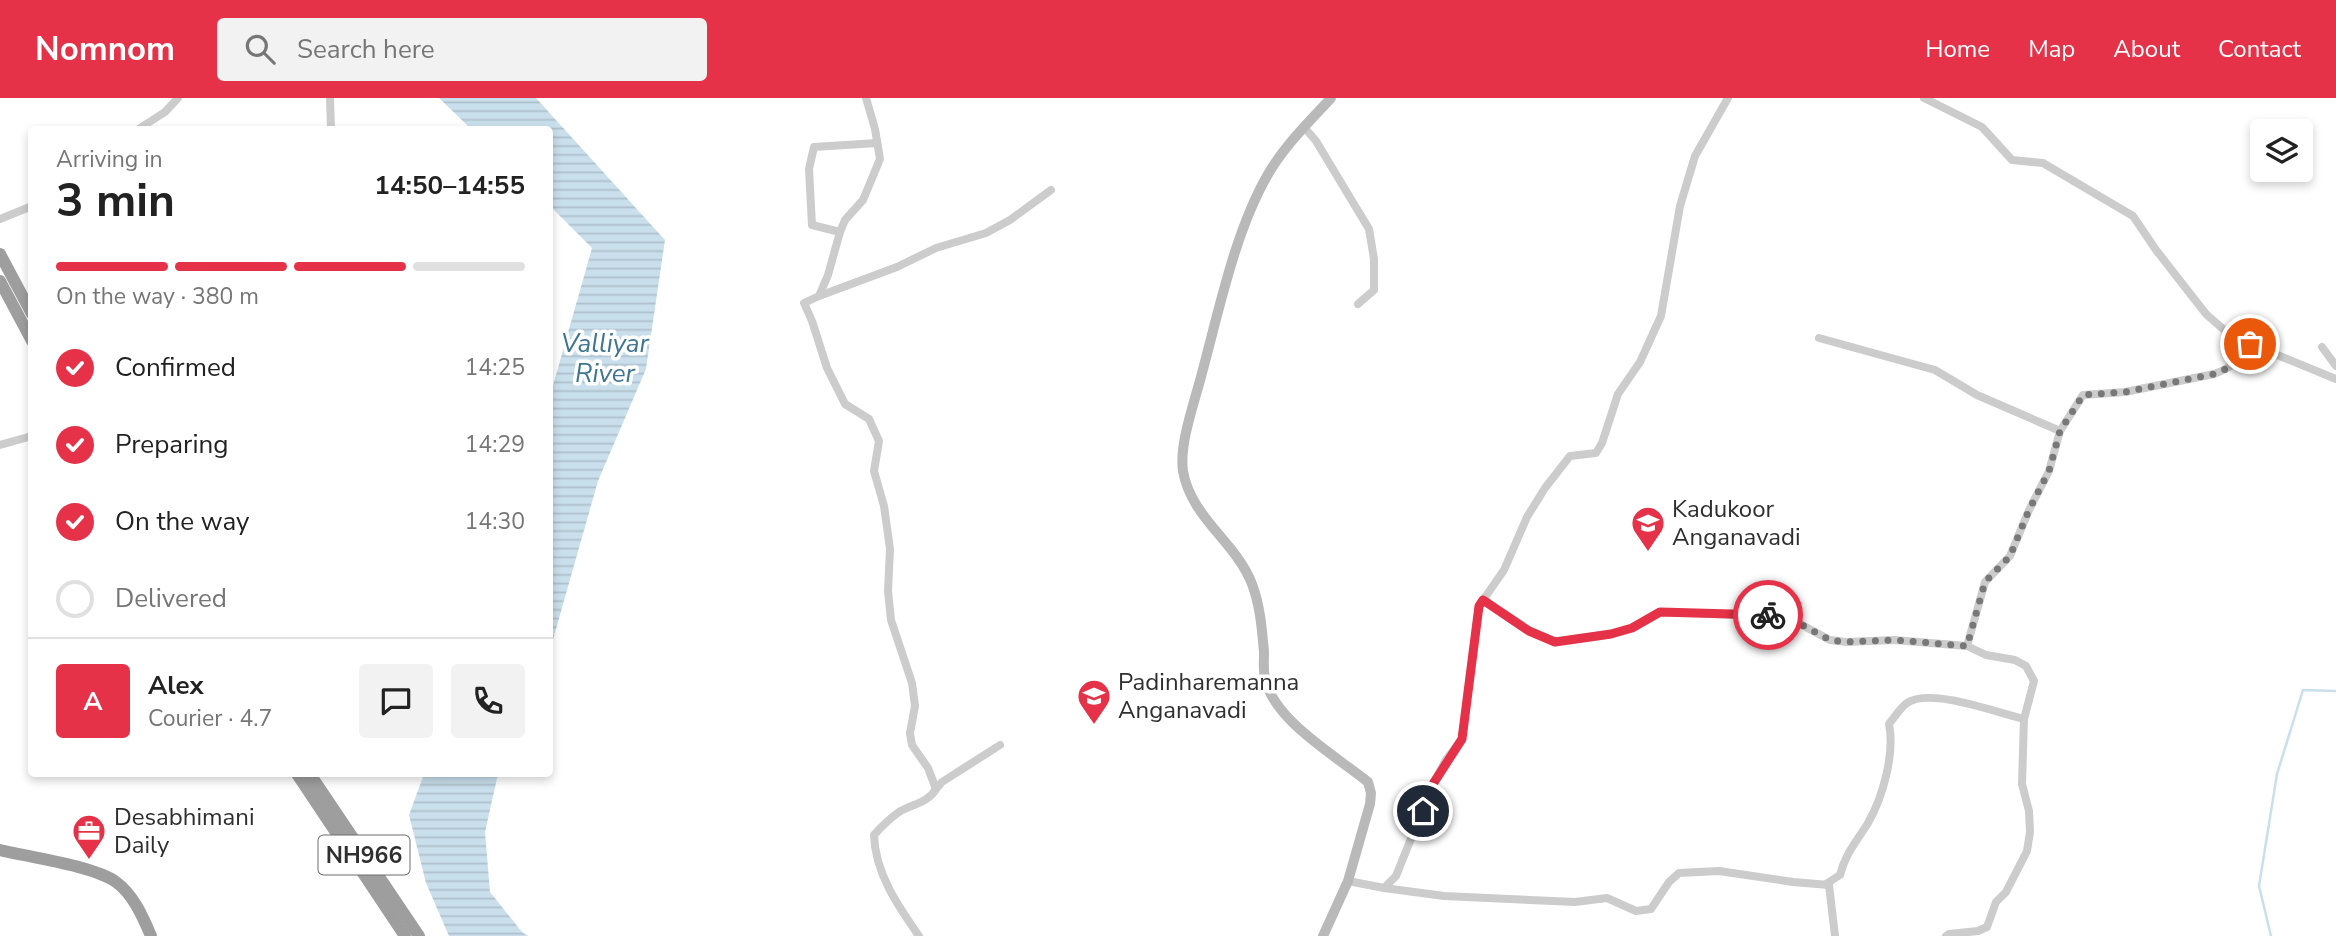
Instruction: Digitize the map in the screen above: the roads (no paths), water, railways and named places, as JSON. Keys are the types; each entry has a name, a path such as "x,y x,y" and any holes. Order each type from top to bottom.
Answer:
{"highway":[{"path":"0,254 28,306"},
{"path":"0,281 28,334"},
{"name":"NH966","path":"299,777 405,936"},
{"name":"NH966","path":"312,777 419,936"},
{"path":"0,850 88,870 116,882 141,911 151,936"}],"main road":[{"path":"1324,936 1348,881 1370,804 1368,782 1286,717 1274,699 1265,679 1263,635 1251,583 1242,566 1198,509 1183,470 1184,448 1195,400 1242,232 1268,174 1304,127 1331,98"}],"street":[{"path":"143,126 165,112 178,98"},
{"path":"330,98 331,126"},
{"path":"819,296 845,220 863,200 880,159 866,98"},
{"path":"1384,888 1396,876 1433,784 1462,739 1479,606 1504,570 1527,517 1550,481 1570,457 1596,453 1602,443 1618,394 1640,362 1661,316 1680,206 1695,156 1728,98"},
{"path":"1924,98 1982,127 2012,160 2043,163 2133,216 2206,314 2231,336 2336,379"},
{"path":"1304,127 1316,141 1369,229 1374,259 1374,290 1358,304"},
{"path":"840,232 812,225 809,169 814,147 877,143"},
{"path":"936,789 928,768 912,745 909,733 915,706 912,682 891,620 888,591 890,549 884,506 874,471 879,441 869,419 845,404 827,369 804,303 897,267 936,248 986,233 1010,220 1051,190"},
{"path":"0,219 28,208"},
{"path":"1819,338 1935,370 1977,395 2060,431"},
{"path":"1967,646 1985,582 2010,556 2049,471 2060,431 2083,395 2125,392 2214,374 2227,370 2240,359 2250,344"},
{"path":"2322,347 2336,366"},
{"path":"0,445 28,437"},
{"path":"1483,600 1529,631 1555,642 1611,634 1632,628 1660,612 1767,614 1787,617 1830,640 1894,640 1967,646 1986,655 2015,660 2026,666 2034,681 2024,719 2022,784 2029,811 2030,832 2026,851 2006,892 1996,902 1987,927 1946,936"},
{"path":"1348,881 1444,896 1575,902 1588,898 1606,898 1636,911 1651,909 1669,882 1679,873 1719,871 1826,884 1840,875 1845,858 1870,821 1886,777 1892,737 1889,724 1908,702 1924,698 1943,699 2024,719"},
{"path":"919,936 882,874 874,849 874,835 885,822 902,810 932,797 942,782 1000,745"},
{"path":"1826,884 1829,885 1831,893 1830,910 1835,936"}],"water":[{"name":"Valliyar River","path":"439,98 536,98 665,240 646,369 598,481 553,639 553,385 592,248 553,209 553,126 468,126"},
{"path":"423,777 497,777 485,832 490,892 528,936 449,936 426,883 409,815"}],"waterway":[{"path":"2271,936 2259,886 2277,774 2303,690 2336,691"}],"place":[{"name":"Kadukoor Anganavadi","path":"1648,553"},
{"name":"Padinharemanna Anganavadi","path":"1094,726"},
{"name":"Desabhimani Daily","path":"89,861"}]}
